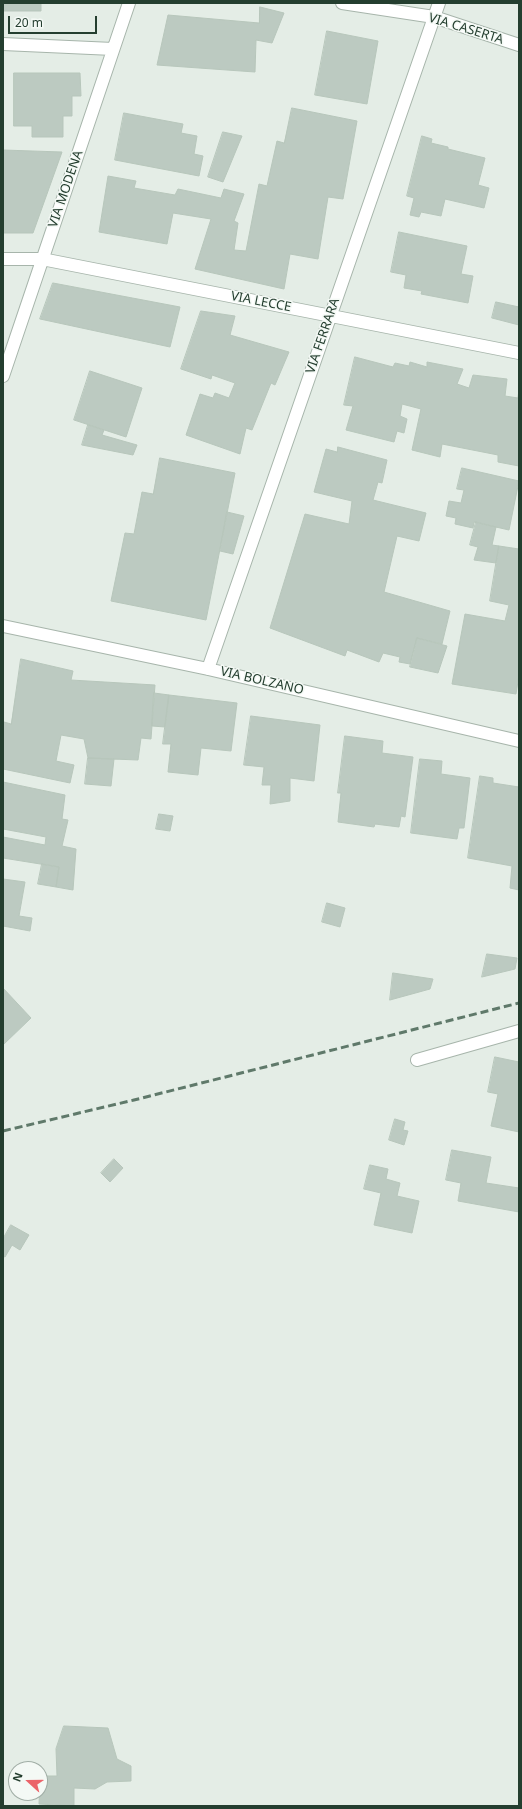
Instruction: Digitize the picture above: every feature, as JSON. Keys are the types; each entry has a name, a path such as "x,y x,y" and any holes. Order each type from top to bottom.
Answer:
{"street":[{"name":"VIA MODENA","path":"3,376 129,3"},
{"name":"VIA CASERTA","path":"342,3 434,17 519,45"},
{"name":"VIA FERRARA","path":"208,669 439,3"},
{"path":"3,44 113,49"},
{"name":"VIA LECCE","path":"3,260 42,259 519,353"},
{"name":"VIA BOLZANO","path":"3,626 208,669 519,741"},
{"path":"417,1060 519,1031"}],"building":[{"path":"3,3 41,3 41,11 3,11"},
{"path":"260,7 284,13 272,43 256,40 255,72 157,65 168,15 259,23"},
{"path":"327,31 378,41 367,104 315,95"},
{"path":"14,73 80,73 81,96 72,96 72,116 63,116 63,137 32,137 32,126 14,126"},
{"path":"292,108 357,121 343,199 328,197 318,259 290,254 284,289 195,269 211,219 173,213 167,244 99,232 108,176 136,181 134,188 175,195 178,189 221,198 224,189 244,194 234,221 238,223 234,250 246,251 259,184 267,186 277,141 284,143"},
{"path":"124,113 183,124 181,133 197,136 194,154 203,156 199,176 115,160"},
{"path":"223,132 242,136 223,182 208,177"},
{"path":"422,136 432,139 431,143 448,147 448,149 485,158 478,185 489,188 484,208 445,199 441,216 421,212 419,217 410,215 414,198 407,196"},
{"path":"3,150 62,152 33,233 3,233"},
{"path":"399,232 467,246 461,274 473,276 468,303 421,294 422,291 404,288 406,275 391,272"},
{"path":"53,283 180,307 170,347 40,319"},
{"path":"496,302 519,307 519,325 492,318"},
{"path":"201,311 235,316 230,335 289,352 275,385 271,383 252,430 246,428 240,454 186,435 200,394 213,398 215,393 229,398 235,383 212,375 211,379 181,369"},
{"path":"355,357 393,367 395,363 409,366 410,362 427,367 427,362 463,369 457,384 469,388 473,375 507,379 505,396 518,398 519,389 519,466 498,462 498,455 442,444 440,457 412,450 421,409 402,404 400,416 407,419 404,433 397,431 394,442 346,430 353,406 344,405"},
{"path":"90,371 142,388 126,437 74,420"},
{"path":"88,425 104,430 102,435 137,445 133,455 82,445"},
{"path":"338,447 387,460 382,483 378,482 373,500 426,513 419,541 397,536 384,592 450,611 442,644 417,638 410,664 399,662 400,657 383,653 379,662 347,650 345,656 270,628 305,514 349,524 352,501 314,492 326,449 337,452"},
{"path":"160,458 235,473 206,620 111,601 125,533 134,534 142,492 153,494"},
{"path":"462,468 519,481 509,530 474,522 473,528 455,524 456,518 446,516 449,501 461,503 464,490 457,489"},
{"path":"227,512 244,516 233,554 220,551"},
{"path":"476,522 496,527 492,545 499,546 496,563 474,560 478,547 470,545"},
{"path":"499,546 519,549 519,675 516,694 452,684 465,614 505,621 509,605 490,601"},
{"path":"417,638 447,646 438,673 410,667"},
{"path":"21,659 73,671 71,680 155,685 151,739 141,738 138,760 88,758 84,739 61,735 56,761 74,765 70,783 3,769 3,727 4,722 11,724"},
{"path":"154,693 169,695 165,727 152,726"},
{"path":"169,695 237,703 231,751 201,748 198,775 168,772 171,744 163,744"},
{"path":"251,716 320,725 314,781 290,778 290,801 270,804 271,785 262,785 264,767 244,765"},
{"path":"345,736 383,741 382,753 413,757 405,817 401,816 399,827 375,824 374,827 338,822 341,793 338,793"},
{"path":"88,758 114,759 111,786 85,784"},
{"path":"420,759 442,761 441,774 470,778 464,828 459,828 457,839 411,833"},
{"path":"480,776 493,778 493,783 519,787 519,890 510,888 512,866 468,858"},
{"path":"3,782 65,795 62,819 68,820 62,846 76,849 73,890 56,887 59,867 3,858 3,837 45,845 46,837 3,829"},
{"path":"159,814 173,816 170,831 156,829"},
{"path":"42,864 59,867 56,887 38,884"},
{"path":"3,879 25,882 19,916 32,918 30,931 3,926"},
{"path":"327,903 345,908 340,927 322,922"},
{"path":"487,954 517,958 515,969 482,977"},
{"path":"393,973 433,979 430,989 390,1000"},
{"path":"3,988 31,1018 3,1045"},
{"path":"495,1057 519,1062 519,1132 491,1126 498,1094 488,1092"},
{"path":"395,1119 405,1122 403,1130 408,1131 404,1145 389,1140"},
{"path":"452,1150 491,1157 486,1183 519,1188 519,1212 458,1201 461,1183 446,1180"},
{"path":"114,1159 123,1168 110,1182 101,1173"},
{"path":"370,1165 388,1169 386,1179 400,1183 397,1196 419,1201 412,1233 374,1225 381,1193 364,1189"},
{"path":"11,1225 29,1235 20,1250 12,1245 5,1257 3,1256 3,1239"},
{"path":"64,1726 108,1728 117,1759 131,1766 131,1781 107,1782 95,1789 74,1788 74,1806 39,1804 39,1801 48,1801 48,1776 57,1776 56,1749"}],"railway":[{"path":"3,1131 134,1100 519,1003"}]}
